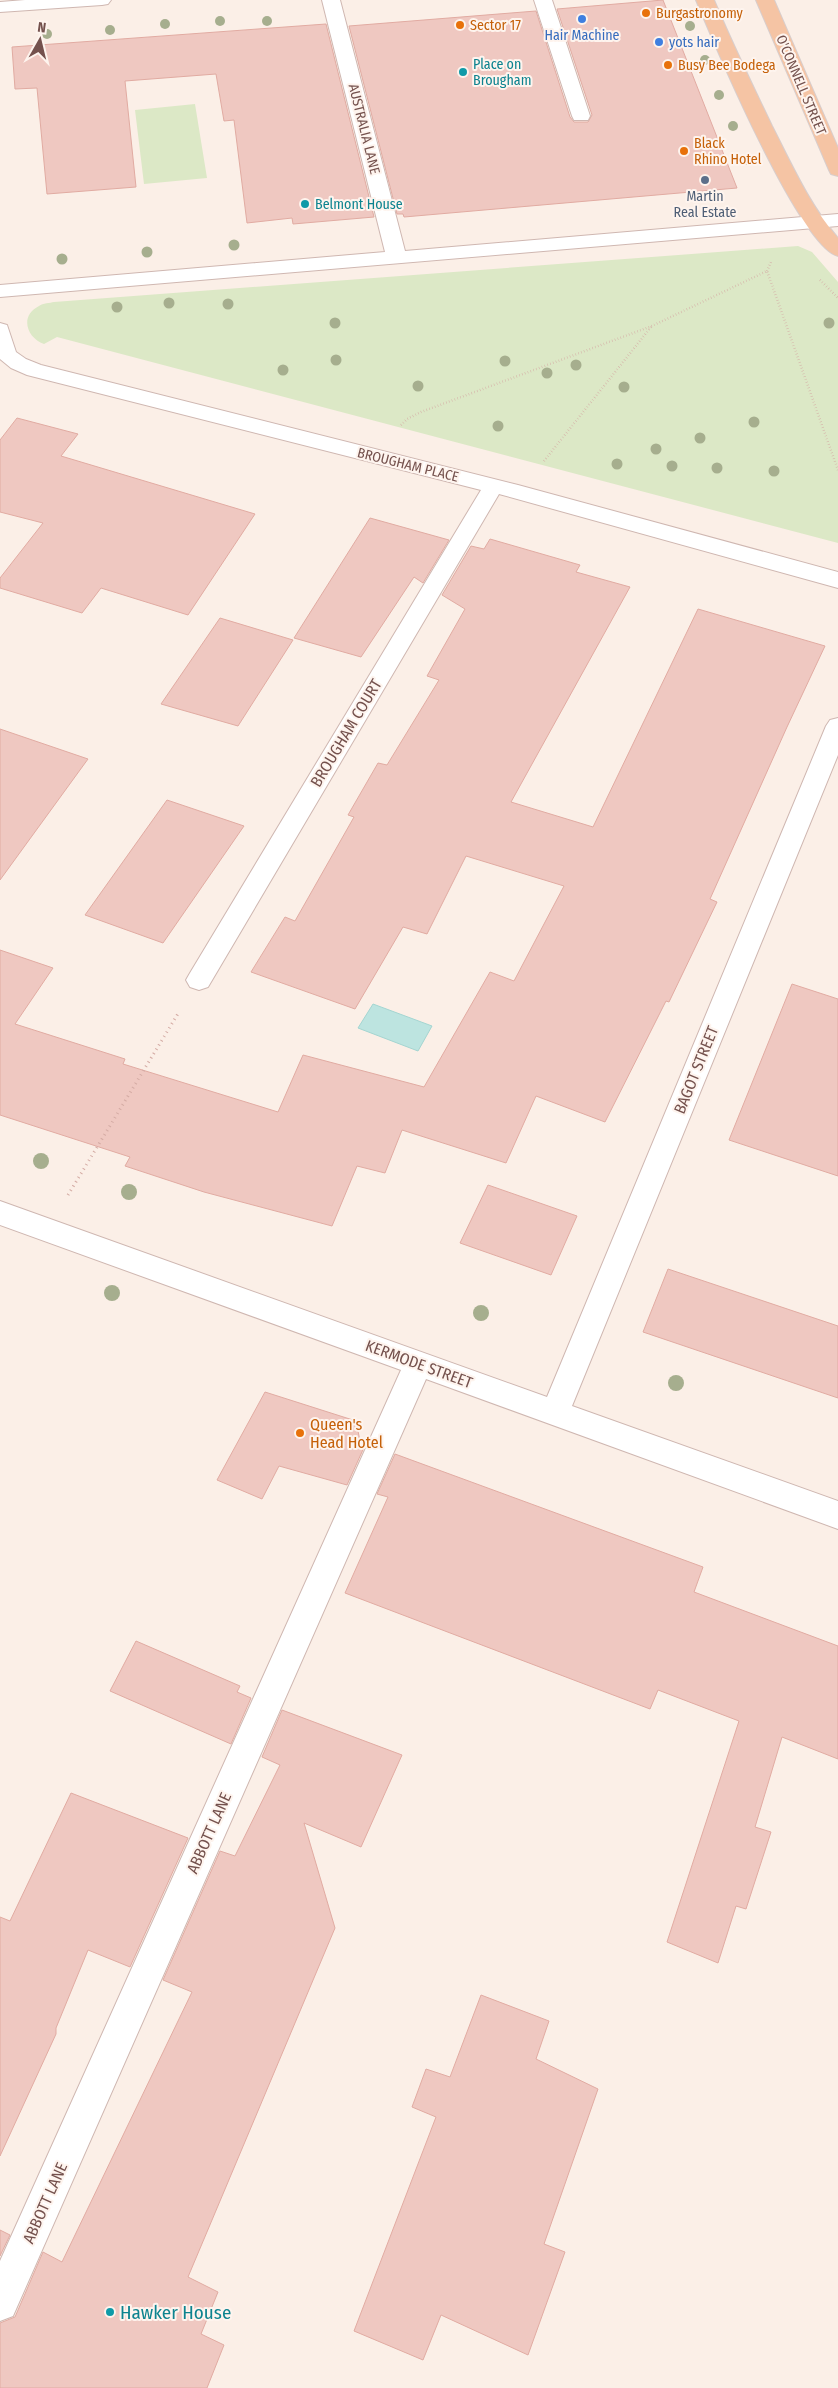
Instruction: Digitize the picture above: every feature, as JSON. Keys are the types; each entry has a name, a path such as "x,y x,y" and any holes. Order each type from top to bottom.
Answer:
{"main road":[{"path":"705,0 722,41 790,182 814,222 838,250"},
{"name":"O'CONNELL STREET","path":"765,0 838,170"}],"street":[{"path":"9,4 102,0"},
{"name":"AUSTRALIA LANE","path":"332,0 397,259"},
{"path":"543,0 581,116"},
{"path":"0,291 397,259 838,220"},
{"name":"BROUGHAM PLACE","path":"0,329 0,343 7,356 18,365 518,492 838,580"},
{"name":"BROUGHAM COURT","path":"199,980 493,487"},
{"name":"BAGOT STREET","path":"554,1414 838,726"},
{"name":"KERMODE STREET","path":"0,1213 838,1515"},
{"name":"ABBOTT LANE","path":"0,2303 419,1363"}],"path":[{"path":"379,458 406,419 652,326 767,271 838,470"},
{"path":"518,492 652,326"},
{"path":"48,1230 199,980"}],"green space":[{"path":"195,104 207,178 144,184 135,110"},
{"path":"798,246 812,252 838,282 838,543 57,337 44,344 33,337 27,321 33,310 42,304 54,302"}],"water":[{"path":"373,1004 432,1026 418,1051 358,1028"}],"building":[{"name":"Place on Brougham","path":"663,0 737,188 404,217 403,214 397,214 349,26 536,11 570,117 574,122 588,122 592,115 557,9"},
{"path":"326,24 374,217 293,224 292,218 247,223 234,120 224,121 216,74 125,81 136,187 47,194 37,88 15,89 12,47"},
{"path":"17,418 78,434 61,456 255,514 188,615 101,588 82,613 0,588 0,578 43,523 0,512 0,440"},
{"path":"370,518 449,540 423,583 414,577 361,657 294,638"},
{"path":"490,539 580,565 576,572 630,587 511,802 593,827 698,609 825,646 710,899 717,902 669,1002 666,1001 605,1122 536,1096 506,1163 402,1130 385,1173 357,1166 332,1226 204,1192 125,1166 130,1157 0,1115 0,950 53,968 15,1024 125,1059 123,1064 278,1112 303,1055 424,1087 490,972 514,981 564,886 466,856 427,934 403,927 355,1009 251,972 285,917 295,921 354,817 348,815 378,763 387,765 439,680 427,676 465,609 442,595 471,546 484,549"},
{"path":"220,618 293,640 238,726 161,704"},
{"path":"0,729 88,759 0,880"},
{"path":"167,800 244,826 163,943 85,915"},
{"path":"792,984 838,999 838,1176 729,1140"},
{"path":"488,1185 577,1216 551,1275 460,1243"},
{"path":"668,1269 838,1326 838,1398 643,1332"},
{"name":"Queen's Head Hotel","path":"265,1392 356,1421 360,1441 366,1443 347,1485 279,1466 262,1499 217,1480"},
{"path":"395,1454 703,1567 694,1592 838,1646 838,1759 782,1737 755,1827 771,1832 746,1909 736,1906 718,1963 667,1942 739,1721 658,1690 650,1709 345,1593 388,1497 377,1494"},
{"path":"136,1641 240,1686 237,1692 251,1698 231,1744 110,1691"},
{"path":"282,1710 402,1755 361,1847 304,1823 335,1928 188,2277 218,2292 201,2334 224,2345 207,2388 0,2388 0,2323 15,2317 43,2252 62,2262 192,1992 163,1980 220,1851 235,1856 280,1765 262,1757"},
{"path":"71,1793 188,1838 130,1967 88,1950 56,2028 56,2034 0,2156 0,1917 10,1921"},
{"path":"481,1995 549,2021 536,2059 598,2089 544,2244 565,2252 528,2355 441,2315 423,2360 354,2331 436,2117 412,2107 426,2069 450,2077"},
{"path":"0,2230 10,2235 0,2256"}],"place":[{"name":"Burgastronomy","path":"646,13"},
{"name":"Hair Machine","path":"582,19"},
{"name":"Sector 17","path":"460,25"},
{"name":"yots hair","path":"659,42"},
{"name":"Busy Bee Bodega","path":"668,65"},
{"name":"Place on Brougham","path":"463,72"},
{"name":"Black Rhino Hotel","path":"684,151"},
{"name":"Martin Real Estate","path":"705,180"},
{"name":"Belmont House","path":"305,204"},
{"name":"Queen's Head Hotel","path":"300,1433"},
{"name":"Hawker House","path":"110,2312"}]}
